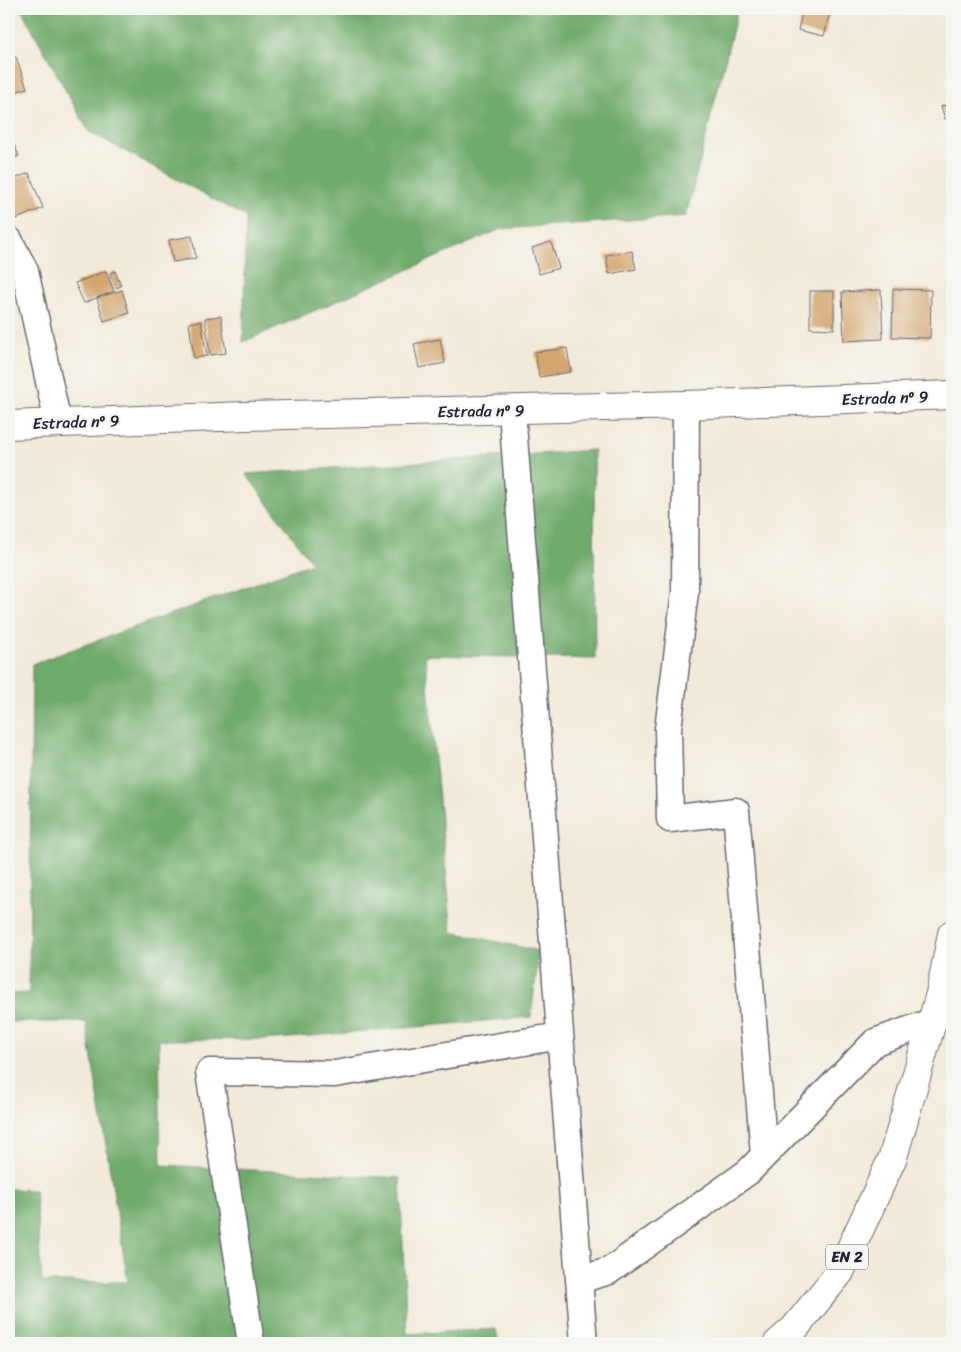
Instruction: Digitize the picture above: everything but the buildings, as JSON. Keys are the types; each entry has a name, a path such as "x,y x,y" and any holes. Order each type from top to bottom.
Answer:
{"main road":[{"name":"Estrada nº 9","path":"9,425 245,416 686,406 952,395"},
{"name":"EN 2","path":"778,1343 794,1329 840,1272 893,1157 931,1022 946,993 952,934"}],"street":[{"path":"9,240 25,271 58,423"},
{"path":"686,406 685,592 668,729 670,819 736,811 764,1156"},
{"path":"512,411 584,1343"},
{"path":"579,1280 609,1271 748,1172 875,1042 931,1022"},
{"path":"251,1343 209,1072 335,1074 560,1036"}],"green space":[{"path":"21,9 738,9 686,216 501,229 243,342 246,217 88,131"},
{"path":"594,450 595,659 425,655 452,932 539,951 531,1017 277,1039 159,1040 161,1165 400,1178 407,1334 496,1329 499,1343 9,1343 9,1189 35,1190 42,1282 128,1282 86,1022 9,1022 9,994 29,993 32,664 312,563 246,474"}]}
